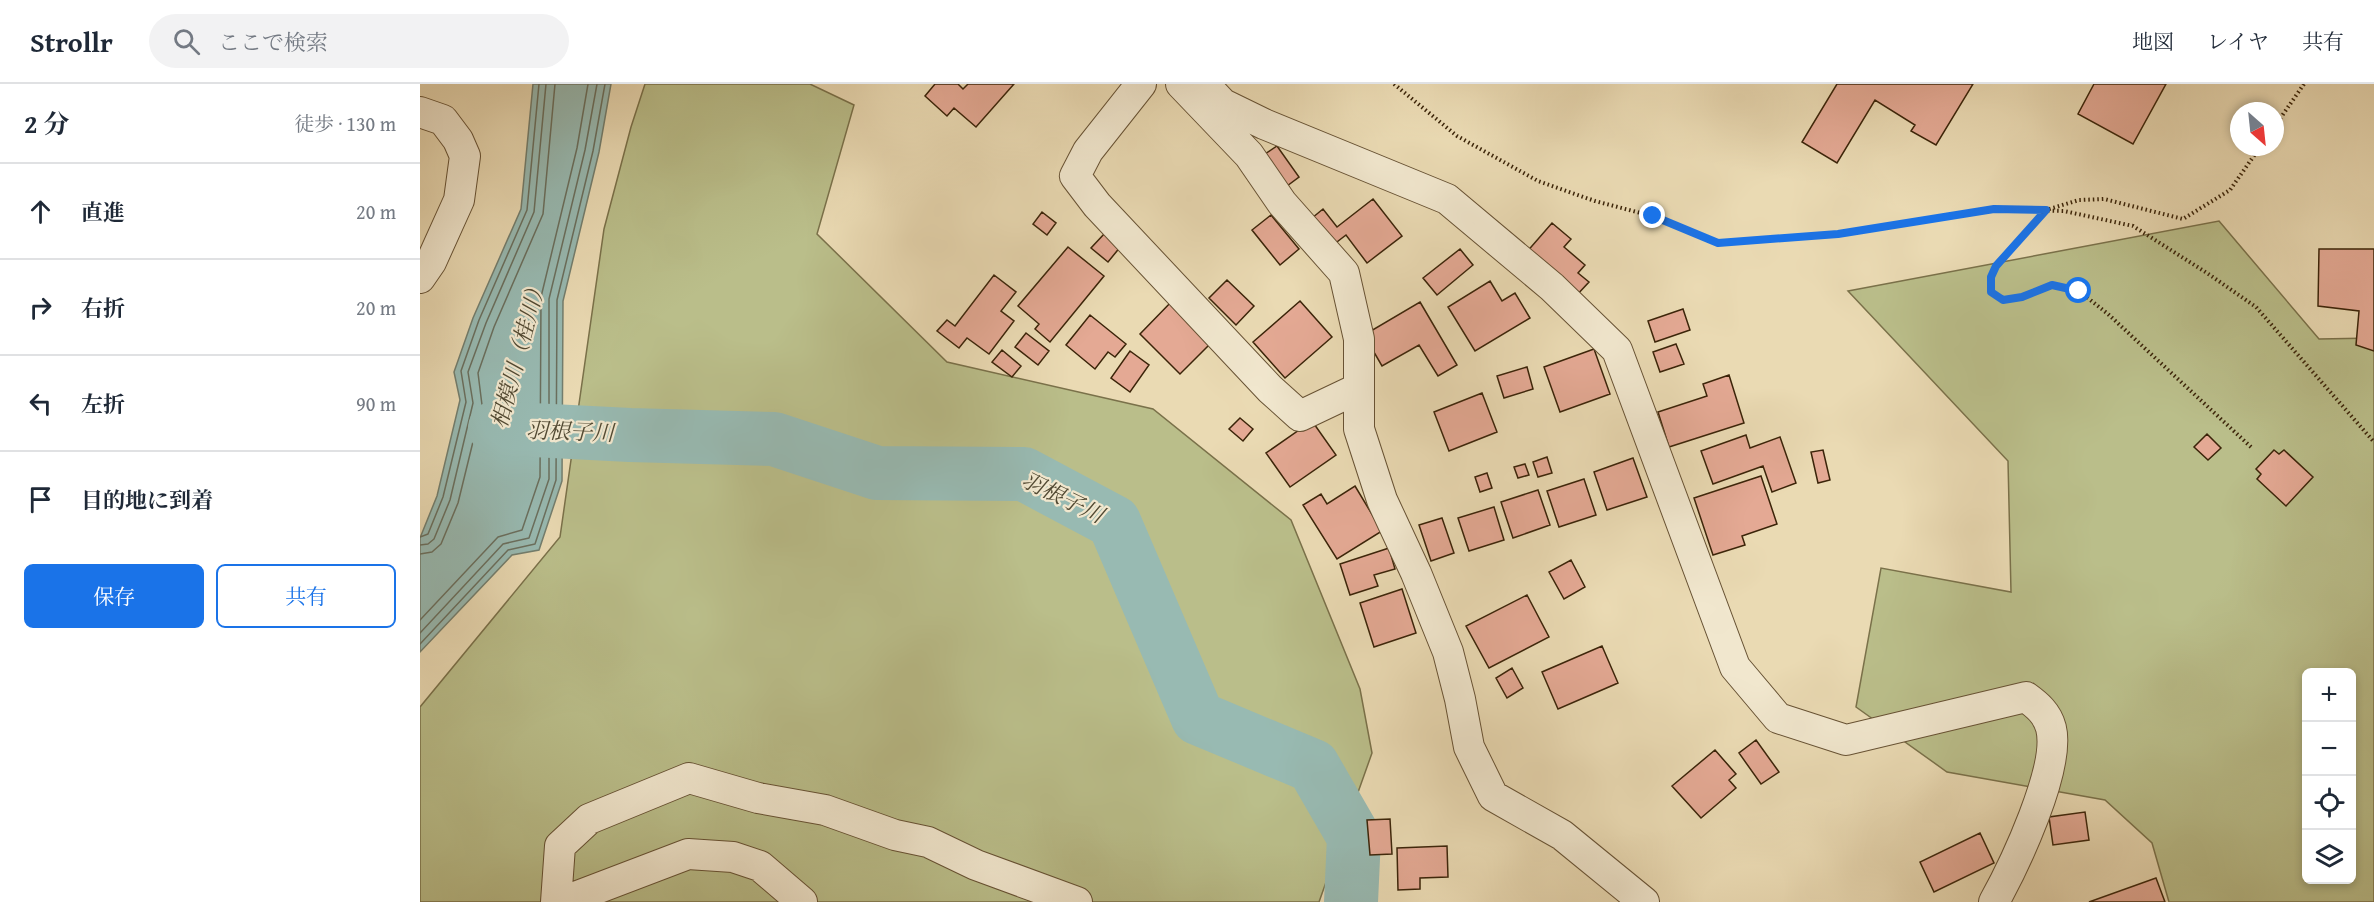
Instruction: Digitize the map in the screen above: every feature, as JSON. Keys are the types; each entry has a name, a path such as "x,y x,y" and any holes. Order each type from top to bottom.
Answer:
{"street":[{"path":"1141,84 1088,151 1075,176 1097,205 1262,381 1300,416 1359,388"},
{"path":"1181,84 1249,155 1282,203 1344,273 1359,339 1359,429 1382,500 1416,573 1448,652 1469,747 1493,795 1562,835 1644,902"},
{"path":"1204,84 1223,104 1264,124 1447,199 1552,287 1617,350 1734,667 1778,718 1846,740 2026,697 2041,707 2051,727 2052,743 2045,784 2016,863 1995,902"},
{"path":"420,112 443,120 458,140 465,156 459,200 431,262 420,278"},
{"path":"556,902 560,846 589,819 689,778 758,798 825,810 895,835 928,842 976,865 1077,902"},
{"path":"562,902 645,868 688,854 733,857 760,866 802,902"}],"path":[{"path":"1394,84 1457,136 1538,181 1595,201 1653,216 1718,243 1838,234 1994,209 2064,211 2133,226 2256,308 2374,442"},
{"path":"2284,113 2304,84"},
{"path":"2251,447 2108,314 2079,291 2052,285 2022,297 2003,300 1991,292 1991,277 1996,266 2046,210 2079,200 2104,199 2184,219 2230,190 2254,156"}],"green space":[{"path":"645,84 810,84 854,105 817,234 947,362 1153,409 1291,520 1360,689 1372,753 1319,902 420,902 420,707 560,537 604,229"},
{"path":"2219,221 2319,339 2374,338 2374,902 2169,902 2152,843 2105,800 1947,772 1856,707 1881,568 2011,592 2008,461 1848,291"}],"water":[{"name":"相模川（桂川）","path":"533,84 611,84 599,152 563,301 562,481 539,550 512,555 420,652 420,538 437,496 460,400 454,372 473,318 521,209"}],"building":[{"path":"935,84 958,84 963,89 968,84 1014,84 976,127 954,108 947,116 925,96"},
{"path":"1837,84 1973,84 1936,145 1911,131 1915,125 1875,100 1837,163 1802,142"},
{"path":"2094,84 2166,84 2133,144 2078,114"},
{"path":"1277,146 1299,177 1287,186 1265,154"},
{"path":"1373,199 1402,236 1367,263 1346,235 1333,245 1312,218 1323,209 1337,227"},
{"path":"1042,212 1056,223 1047,235 1033,224"},
{"path":"1271,215 1299,249 1280,265 1252,230"},
{"path":"1552,223 1571,239 1564,247 1585,265 1578,273 1589,282 1575,297 1525,254"},
{"path":"1105,233 1121,246 1108,262 1091,248"},
{"path":"1068,247 1104,276 1050,342 1035,329 1039,324 1018,306"},
{"path":"1460,249 1473,265 1437,295 1423,278"},
{"path":"2319,249 2374,249 2374,351 2356,345 2359,311 2318,306"},
{"path":"994,275 1016,292 1001,311 1014,321 989,354 967,338 959,348 937,331 947,320 955,326"},
{"path":"1227,280 1254,306 1236,325 1209,298"},
{"path":"1490,281 1502,301 1515,293 1530,318 1475,351 1448,307"},
{"path":"1174,299 1215,339 1180,374 1140,334"},
{"path":"1300,301 1332,337 1285,378 1253,342"},
{"path":"1420,302 1457,365 1438,376 1419,345 1382,366 1364,335"},
{"path":"1683,309 1690,330 1655,342 1648,321"},
{"path":"1090,315 1126,344 1115,357 1108,352 1095,369 1066,345"},
{"path":"1026,333 1049,351 1038,365 1015,347"},
{"path":"1676,344 1684,364 1660,372 1653,352"},
{"path":"1594,349 1610,394 1560,412 1544,367"},
{"path":"1002,350 1021,366 1012,377 992,362"},
{"path":"1130,351 1149,365 1130,392 1111,378"},
{"path":"1527,367 1533,389 1504,398 1497,376"},
{"path":"1729,375 1744,423 1669,447 1658,412 1707,396 1703,384"},
{"path":"1482,393 1497,432 1449,451 1434,412"},
{"path":"1240,418 1253,429 1243,441 1229,429"},
{"path":"1312,421 1336,455 1290,487 1266,453"},
{"path":"2207,434 2221,448 2208,460 2194,447"},
{"path":"1746,435 1750,448 1780,437 1796,483 1772,492 1763,466 1713,484 1701,451"},
{"path":"1823,450 1830,480 1818,483 1811,452"},
{"path":"2274,450 2279,454 2284,450 2313,477 2286,506 2257,479 2261,474 2256,469"},
{"path":"1547,457 1552,473 1538,477 1533,462"},
{"path":"1633,458 1647,497 1607,510 1594,472"},
{"path":"1525,464 1529,475 1518,478 1514,467"},
{"path":"1487,473 1492,488 1480,492 1475,477"},
{"path":"1761,476 1777,524 1742,536 1745,545 1713,555 1694,498"},
{"path":"1584,479 1596,515 1559,527 1547,491"},
{"path":"1355,486 1382,531 1337,559 1303,505 1321,494 1327,504"},
{"path":"1538,490 1550,525 1513,538 1501,502"},
{"path":"1494,507 1504,540 1469,551 1458,518"},
{"path":"1442,518 1454,553 1431,561 1419,525"},
{"path":"1389,548 1395,569 1374,575 1378,586 1350,595 1340,564"},
{"path":"1571,560 1585,587 1564,599 1549,572"},
{"path":"1402,589 1416,633 1374,647 1360,603"},
{"path":"1527,595 1549,637 1489,668 1466,626"},
{"path":"1602,646 1618,683 1558,709 1542,672"},
{"path":"1512,668 1523,688 1507,698 1496,678"},
{"path":"1756,740 1779,772 1761,784 1739,753"},
{"path":"1715,750 1736,774 1729,780 1736,788 1701,818 1672,786"},
{"path":"2085,812 2089,840 2053,845 2049,817"},
{"path":"1390,819 1392,854 1370,855 1367,820"},
{"path":"1980,833 1994,863 1934,892 1920,862"},
{"path":"1447,846 1448,877 1420,878 1420,889 1398,890 1397,848"},
{"path":"2156,878 2165,902 2089,902"}],"waterway":[{"name":"羽根子川","path":"495,428 774,439 877,473 1024,474 1114,522 1198,718 1313,766 1354,837 1351,902"}],"route":[{"path":"1653,216 1718,243 1838,234 1994,209 2046,210 1996,266 1991,277 1991,292 2003,300 2022,297 2052,285 2079,291"}]}
